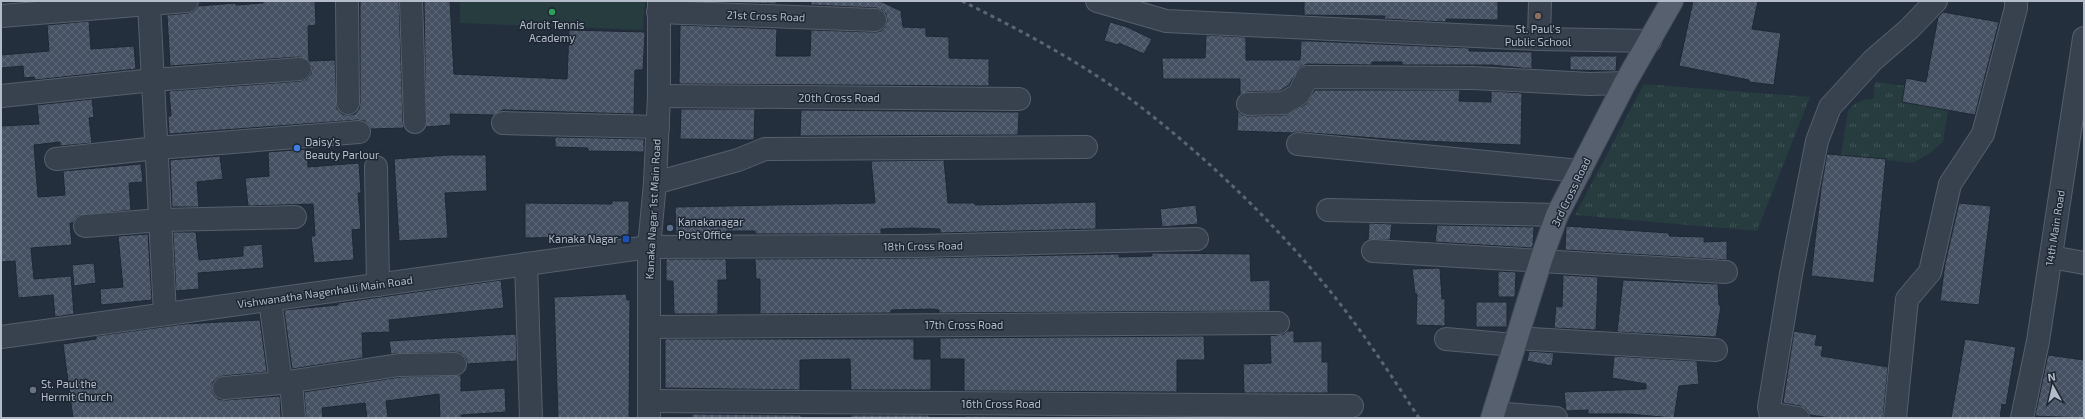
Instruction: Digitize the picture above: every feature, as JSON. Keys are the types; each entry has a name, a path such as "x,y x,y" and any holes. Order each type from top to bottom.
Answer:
{"main road":[{"name":"3rd Cross Road","path":"1493,415 1541,260 1557,215 1625,83 1672,1"}],"street":[{"path":"1,16 188,1"},
{"path":"347,1 348,103"},
{"path":"411,1 415,122"},
{"path":"1098,1 1166,21 1539,39 1650,41"},
{"path":"1539,39 1540,1"},
{"path":"1798,418 1774,414 1770,412 1769,407 1791,274 1817,141 1830,107 1873,60 1909,29 1936,1"},
{"path":"1895,418 1907,299 1930,272 1950,184 1983,134 2016,8 2016,1"},
{"path":"149,4 165,314"},
{"name":"21st Cross Road","path":"659,6 875,20"},
{"name":"Kanaka Nagar 1st Main Road","path":"649,410 649,247 658,127 659,6"},
{"name":"14th Main Road","path":"2022,418 2038,341 2050,257 2078,115 2084,38"},
{"path":"1,96 153,80 300,69"},
{"path":"1248,104 1284,103 1299,94 1307,77 1473,78 1590,84 1625,83"},
{"name":"20th Cross Road","path":"659,96 1018,100"},
{"path":"503,123 658,127"},
{"path":"56,159 157,148 359,132"},
{"path":"1298,144 1580,171"},
{"path":"655,183 738,160 765,149 1086,147"},
{"path":"376,167 378,285"},
{"path":"1328,210 1557,215"},
{"path":"85,226 161,220 295,217"},
{"name":"18th Cross Road","path":"649,247 917,246 1197,239"},
{"name":"Vishwanatha Nagenhalli Main Road","path":"1,337 649,247"},
{"path":"1372,251 1726,272"},
{"path":"2050,257 2084,263"},
{"path":"526,264 531,418"},
{"path":"270,300 294,418"},
{"name":"17th Cross Road","path":"649,327 1278,323"},
{"path":"1446,339 1716,350"},
{"path":"224,388 286,382 399,365 455,364"},
{"name":"16th Cross Road","path":"649,410 1352,406"},
{"path":"1493,415 1556,418"}],"green space":[{"name":"Adroit Tennis Academy","path":"460,1 645,1 643,30 460,23"},
{"path":"1875,82 1905,86 1902,102 1948,110 1943,142 1930,153 1913,163 1841,155 1848,111 1853,105 1859,102 1873,99"},
{"path":"1644,84 1810,97 1757,231 1575,215"}],"building":[{"path":"263,1 315,1 316,25 308,26 309,61 299,57 170,66 167,15 188,13 194,11 198,6 236,3 236,5 263,3"},
{"path":"360,1 399,1 404,128 371,129 365,121 358,120 169,134 168,116 171,116 169,91 301,81 307,79 311,74 312,68 309,61 335,60 337,109 342,114 355,114 359,109 360,103"},
{"path":"424,1 450,1 454,74 567,79 569,30 645,32 643,70 635,70 634,114 503,110 494,115 450,114 451,125 426,127"},
{"path":"777,1 777,4 715,2"},
{"path":"811,1 880,1 901,11 903,27 926,28 926,36 949,37 949,58 989,59 989,86 679,84 680,25 777,29 776,56 810,56 811,30 875,32 881,31 885,27 887,21 886,14 882,10 876,8 811,5"},
{"path":"1304,1 1498,1 1498,20 1446,19 1446,22 1384,19 1385,16 1304,15"},
{"path":"1693,1 1758,1 1752,29 1781,33 1774,85 1749,82 1749,80 1679,66"},
{"path":"1943,12 1999,22 1975,115 1902,102 1906,78 1926,82 1938,17"},
{"path":"89,21 91,49 134,46 136,69 35,80 34,77 24,78 23,66 1,68 1,55 49,51 47,25"},
{"path":"1110,22 1127,27 1152,39 1144,54 1119,43 1119,45 1104,41"},
{"path":"1206,35 1246,37 1246,60 1300,60 1301,41 1311,41 1469,48 1469,51 1532,52 1532,69 1492,65 1402,65 1402,62 1372,62 1372,65 1307,64 1300,67 1289,85 1280,91 1248,92 1240,95 1240,79 1163,79 1162,58 1205,58"},
{"path":"1570,56 1617,56 1616,71 1570,70"},
{"path":"1315,90 1460,90 1459,101 1491,102 1491,91 1522,93 1521,145 1400,140 1299,132 1237,131 1238,111 1242,115 1248,116 1285,115 1306,104"},
{"path":"92,99 94,117 89,118 92,143 60,146 60,142 34,145 38,197 65,195 63,171 141,164 143,182 129,183 131,210 78,216 73,223 70,223 72,245 31,248 34,279 71,276 74,314 55,317 53,295 18,298 15,261 1,262 1,126 39,124 37,105"},
{"path":"681,109 755,109 754,140 680,139"},
{"path":"801,110 1019,112 1018,135 800,136"},
{"path":"555,137 644,139 644,152 588,151 588,148 555,147"},
{"path":"307,149 308,167 359,163 361,193 358,193 361,229 352,230 354,260 314,263 311,236 315,236 313,204 248,206 245,178 269,176 268,152"},
{"path":"1827,154 1886,159 1874,283 1811,276 1821,188"},
{"path":"448,155 486,155 487,191 445,193 448,238 399,241 394,159"},
{"path":"220,156 223,179 197,182 199,207 172,207 170,160"},
{"path":"944,160 948,203 975,203 975,205 1096,202 1096,229 940,233 940,229 912,228 881,229 881,234 755,234 755,231 726,231 726,234 676,234 675,207 875,203 871,161"},
{"path":"612,201 629,201 629,236 525,238 525,203 612,204"},
{"path":"1959,203 1991,206 1979,305 1940,301 1945,264"},
{"path":"1196,205 1198,224 1162,227 1160,209"},
{"path":"1369,223 1392,224 1390,240 1368,240"},
{"path":"1437,225 1534,227 1533,245 1532,248 1435,242"},
{"path":"1566,226 1669,233 1669,236 1704,237 1704,242 1727,241 1727,260 1565,250"},
{"path":"173,232 196,232 199,260 243,256 243,246 262,244 264,268 198,273 199,289 176,291"},
{"path":"148,234 152,300 101,305 100,289 123,287 118,236"},
{"path":"1152,253 1250,254 1251,281 1270,280 1270,311 939,313 939,310 932,309 891,310 891,313 760,314 760,279 756,279 755,259 917,258 1119,254 1119,257 1152,256"},
{"path":"666,259 726,259 727,280 718,280 718,314 674,314 673,281 666,281"},
{"path":"94,263 96,283 74,286 72,265"},
{"path":"1440,268 1442,299 1445,299 1445,326 1416,325 1417,294 1415,294 1412,269"},
{"path":"1498,271 1516,272 1515,297 1498,297"},
{"path":"1563,275 1598,277 1596,330 1554,328 1556,306 1562,307"},
{"path":"501,280 504,308 389,320 390,332 362,333 363,358 292,369 284,310 338,305 338,303"},
{"path":"1623,280 1718,284 1719,305 1721,306 1716,337 1617,332"},
{"path":"626,294 627,300 630,300 629,418 558,418 554,297"},
{"path":"1476,302 1507,302 1507,327 1476,327"},
{"path":"260,320 267,372 223,376 217,378 213,382 212,389 214,395 218,399 225,400 280,396 281,418 73,418 63,344 96,339 96,336 184,324"},
{"path":"1287,331 1294,331 1294,342 1322,341 1322,362 1328,362 1328,393 1244,393 1243,364 1271,363 1270,336 1284,334"},
{"path":"1794,331 1817,335 1815,345 1823,346 1821,356 1888,367 1883,418 1831,418 1810,415 1806,409 1800,406 1783,403"},
{"path":"516,334 517,361 467,364 466,358 461,353 455,352 391,354 389,341"},
{"path":"1204,336 1205,360 1177,360 1177,392 964,391 964,359 940,359 940,338"},
{"path":"665,339 914,339 914,359 931,359 931,390 851,390 850,359 800,360 800,390 665,388"},
{"path":"1965,339 2016,347 2006,405 2002,404 2000,418 1951,418"},
{"path":"1529,351 1554,353 1552,366 1527,361"},
{"path":"2048,355 2084,360 2084,418 2035,416"},
{"path":"1614,356 1697,361 1699,384 1679,386 1674,418 1628,414 1588,414 1588,410 1566,411 1564,392 1646,389 1646,384 1612,378"},
{"path":"461,375 461,391 505,388 506,412 461,415 461,418 440,418 439,394 386,401 388,418 367,418 365,403 322,408 323,418 306,418 304,392 400,377"},
{"path":"692,414 801,415 801,418 692,418"},
{"path":"851,415 929,415 929,418 851,418"},
{"path":"965,416 1114,417 1114,418 965,418"}],"railway":[{"path":"962,1 1034,38 1080,65 1125,95 1197,153 1269,222 1334,296 1367,341 1419,418"}],"place":[{"name":"Adroit Tennis Academy","path":"552,12"},
{"name":"St. Paul's Public School","path":"1538,16"},
{"name":"Daisy's Beauty Parlour","path":"297,148"},
{"name":"Kanakanagar Post Office","path":"670,228"},
{"name":"Kanaka Nagar","path":"626,239"},
{"name":"St. Paul the Hermit Church","path":"33,390"}]}
